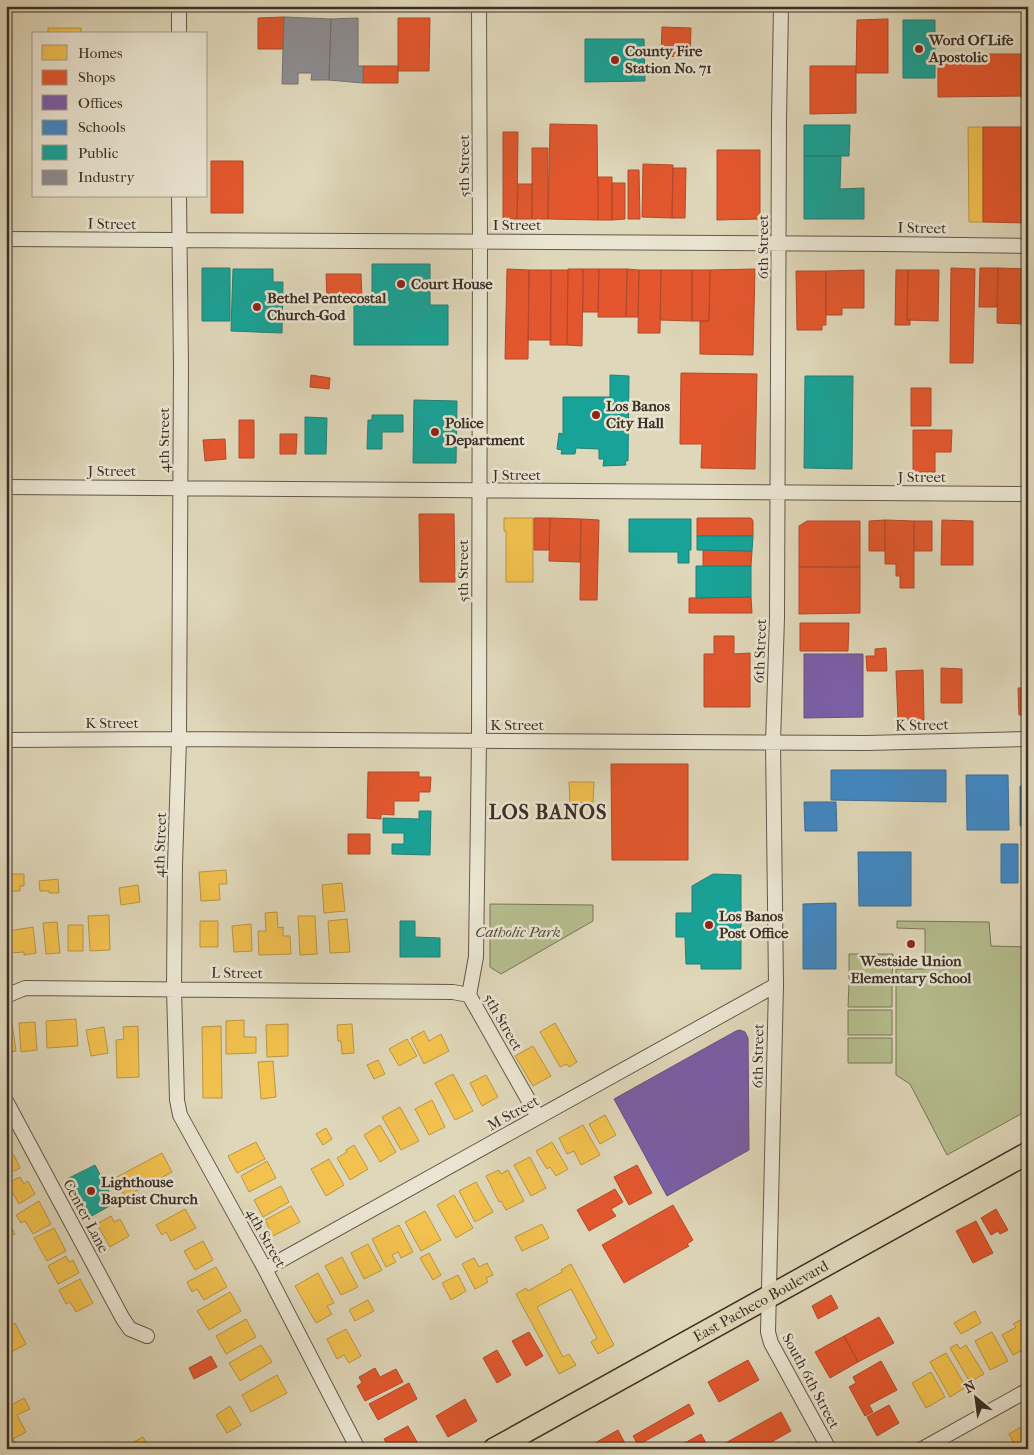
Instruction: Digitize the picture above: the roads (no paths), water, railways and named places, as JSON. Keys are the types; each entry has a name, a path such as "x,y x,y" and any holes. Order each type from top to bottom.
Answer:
{"highway":[{"name":"East Pacheco Boulevard","path":"494,1449 1028,1153"}],"street":[{"path":"179,6 179,32"},
{"name":"5th Street","path":"479,6 479,741 476,957 469,995 538,1117"},
{"name":"6th Street","path":"769,1297 776,984 773,742 777,618 781,6"},
{"name":"4th Street","path":"179,198 181,366 179,739 174,989 176,1100 180,1116 265,1270 358,1449"},
{"name":"I Street","path":"6,239 1028,246"},
{"name":"J Street","path":"6,487 1028,494"},
{"name":"K Street","path":"6,740 179,739 866,743 1028,739"},
{"name":"M Street","path":"265,1270 776,984"},
{"name":"L Street","path":"6,996 25,988 453,992 469,995"},
{"name":"Center Lane","path":"6,1101 123,1319 130,1329 147,1336"},
{"name":"South 6th Street","path":"769,1297 768,1332 771,1343 830,1449"},
{"path":"922,1449 1028,1390"}],"place":[{"name":"Word Of Life Apostolic","path":"919,49"},
{"name":"County Fire Station No. 71","path":"615,60"},
{"name":"Court House","path":"401,284"},
{"name":"Bethel Pentecostal Church-God","path":"257,307"},
{"name":"Los Banos City Hall","path":"596,415"},
{"name":"Police Department","path":"435,432"},
{"name":"Los Banos Post Office","path":"709,925"},
{"name":"Westside Union Elementary School","path":"911,944"},
{"name":"Lighthouse Baptist Church","path":"91,1191"}],"district":[{"name":"LOS BANOS","path":"548,812"}],"park label":[{"name":"Catholic Park","path":"518,932"}]}
